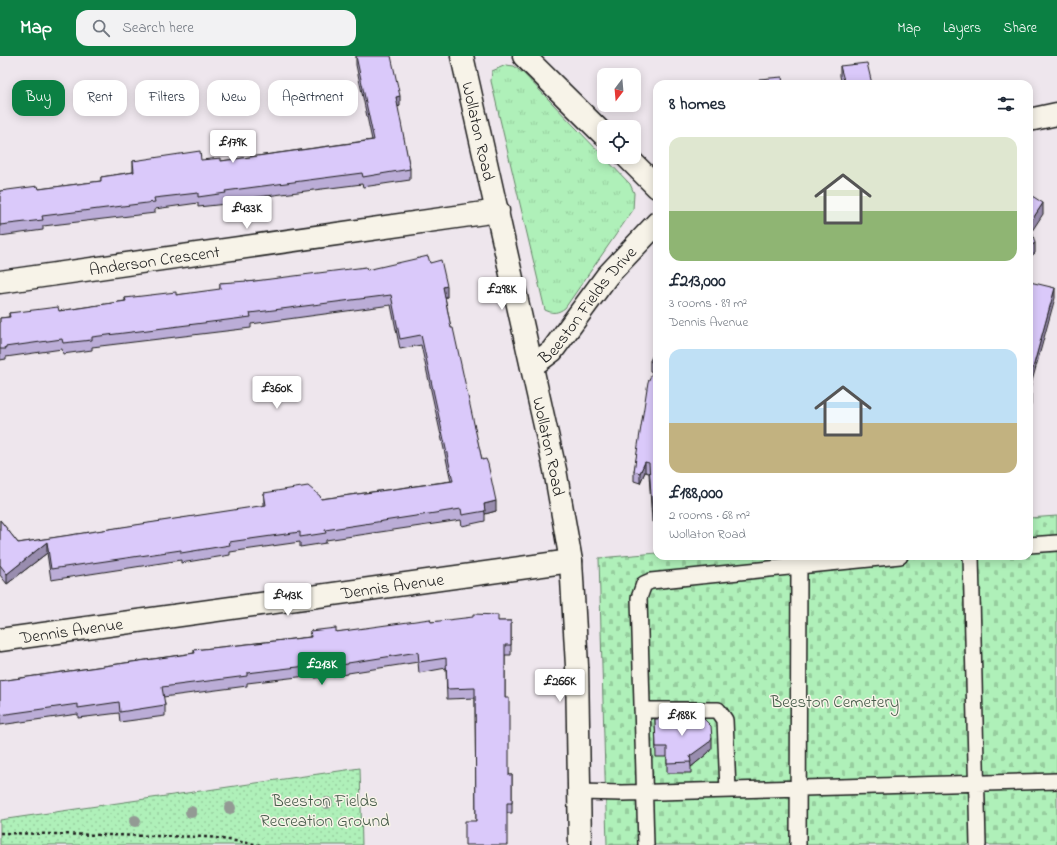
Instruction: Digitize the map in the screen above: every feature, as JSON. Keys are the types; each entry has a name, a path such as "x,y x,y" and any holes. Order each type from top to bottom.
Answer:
{"street":[{"name":"Wollaton Road","path":"462,56 555,470 571,561 577,666 580,845"},
{"path":"524,56 597,128"},
{"path":"1033,119 1057,114"},
{"path":"634,164 653,183"},
{"name":"Anderson Crescent","path":"0,282 498,211"},
{"name":"Beeston Fields Drive","path":"532,366 552,351 607,276 653,227"},
{"name":"Dennis Avenue","path":"0,640 571,561"}],"lane":[{"path":"1033,545 1057,543"},
{"path":"646,845 640,598 644,584 651,581 860,560"},
{"path":"971,560 978,845"},
{"path":"798,845 799,566"},
{"path":"642,710 718,710 725,720 728,790"},
{"path":"579,792 645,792 1057,781"}],"path":[{"path":"0,833 201,837 261,845"}],"green space":[{"path":"506,65 514,66 523,73 597,150 597,164 611,164 630,184 634,193 633,210 565,308 560,311 551,312 545,310 491,81 492,71"},
{"name":"Beeston Cemetery","path":"1057,516 1057,845 607,845 599,558 653,553 653,560 1033,560 1033,518"},
{"name":"Beeston Fields Recreation Ground","path":"360,768 362,845 0,845 0,820"}],"building":[{"path":"356,56 391,56 400,96 396,97 410,169 363,177 362,173 225,191 226,193 198,197 198,193 154,198 155,202 42,216 43,220 0,225 0,191 38,186 39,189 101,181 101,177 134,172 133,161 200,151 201,160 221,158 221,161 374,140"},
{"path":"867,63 871,80 844,80 840,66"},
{"path":"782,77 782,80 759,80"},
{"path":"1033,197 1043,203 1033,218"},
{"path":"428,256 430,263 441,260 447,286 443,287 451,328 453,328 482,460 486,459 488,464 496,501 484,504 485,511 462,515 461,509 325,530 326,533 300,537 300,532 229,542 230,545 181,553 181,550 51,569 47,542 7,574 0,565 0,520 18,543 266,505 264,493 308,486 320,496 321,499 453,481 421,335 400,339 391,295 250,313 251,317 92,337 92,340 63,343 62,339 5,347 6,349 0,349 0,318 10,317 9,313 58,307 59,311 126,301 125,298 176,292 176,295 220,289 220,283 247,282 366,267 367,270"},
{"path":"1033,283 1055,288 1033,368"},
{"path":"653,355 653,362 650,361"},
{"path":"653,371 653,511 649,463 645,462 640,473 634,471 648,382"},
{"path":"473,614 498,615 498,621 511,621 511,645 505,645 505,698 509,698 509,775 512,775 512,803 507,803 507,845 465,845 465,821 476,821 475,688 447,689 446,658 419,662 418,652 348,664 315,668 315,665 247,673 247,676 162,687 165,705 120,712 119,702 78,708 78,704 0,715 0,681 195,653 194,650 311,637 310,631 336,628 336,632 430,619 431,622 473,617"},
{"path":"703,718 711,726 712,738 708,743 690,756 691,762 667,763 667,747 656,747 655,719"}]}
